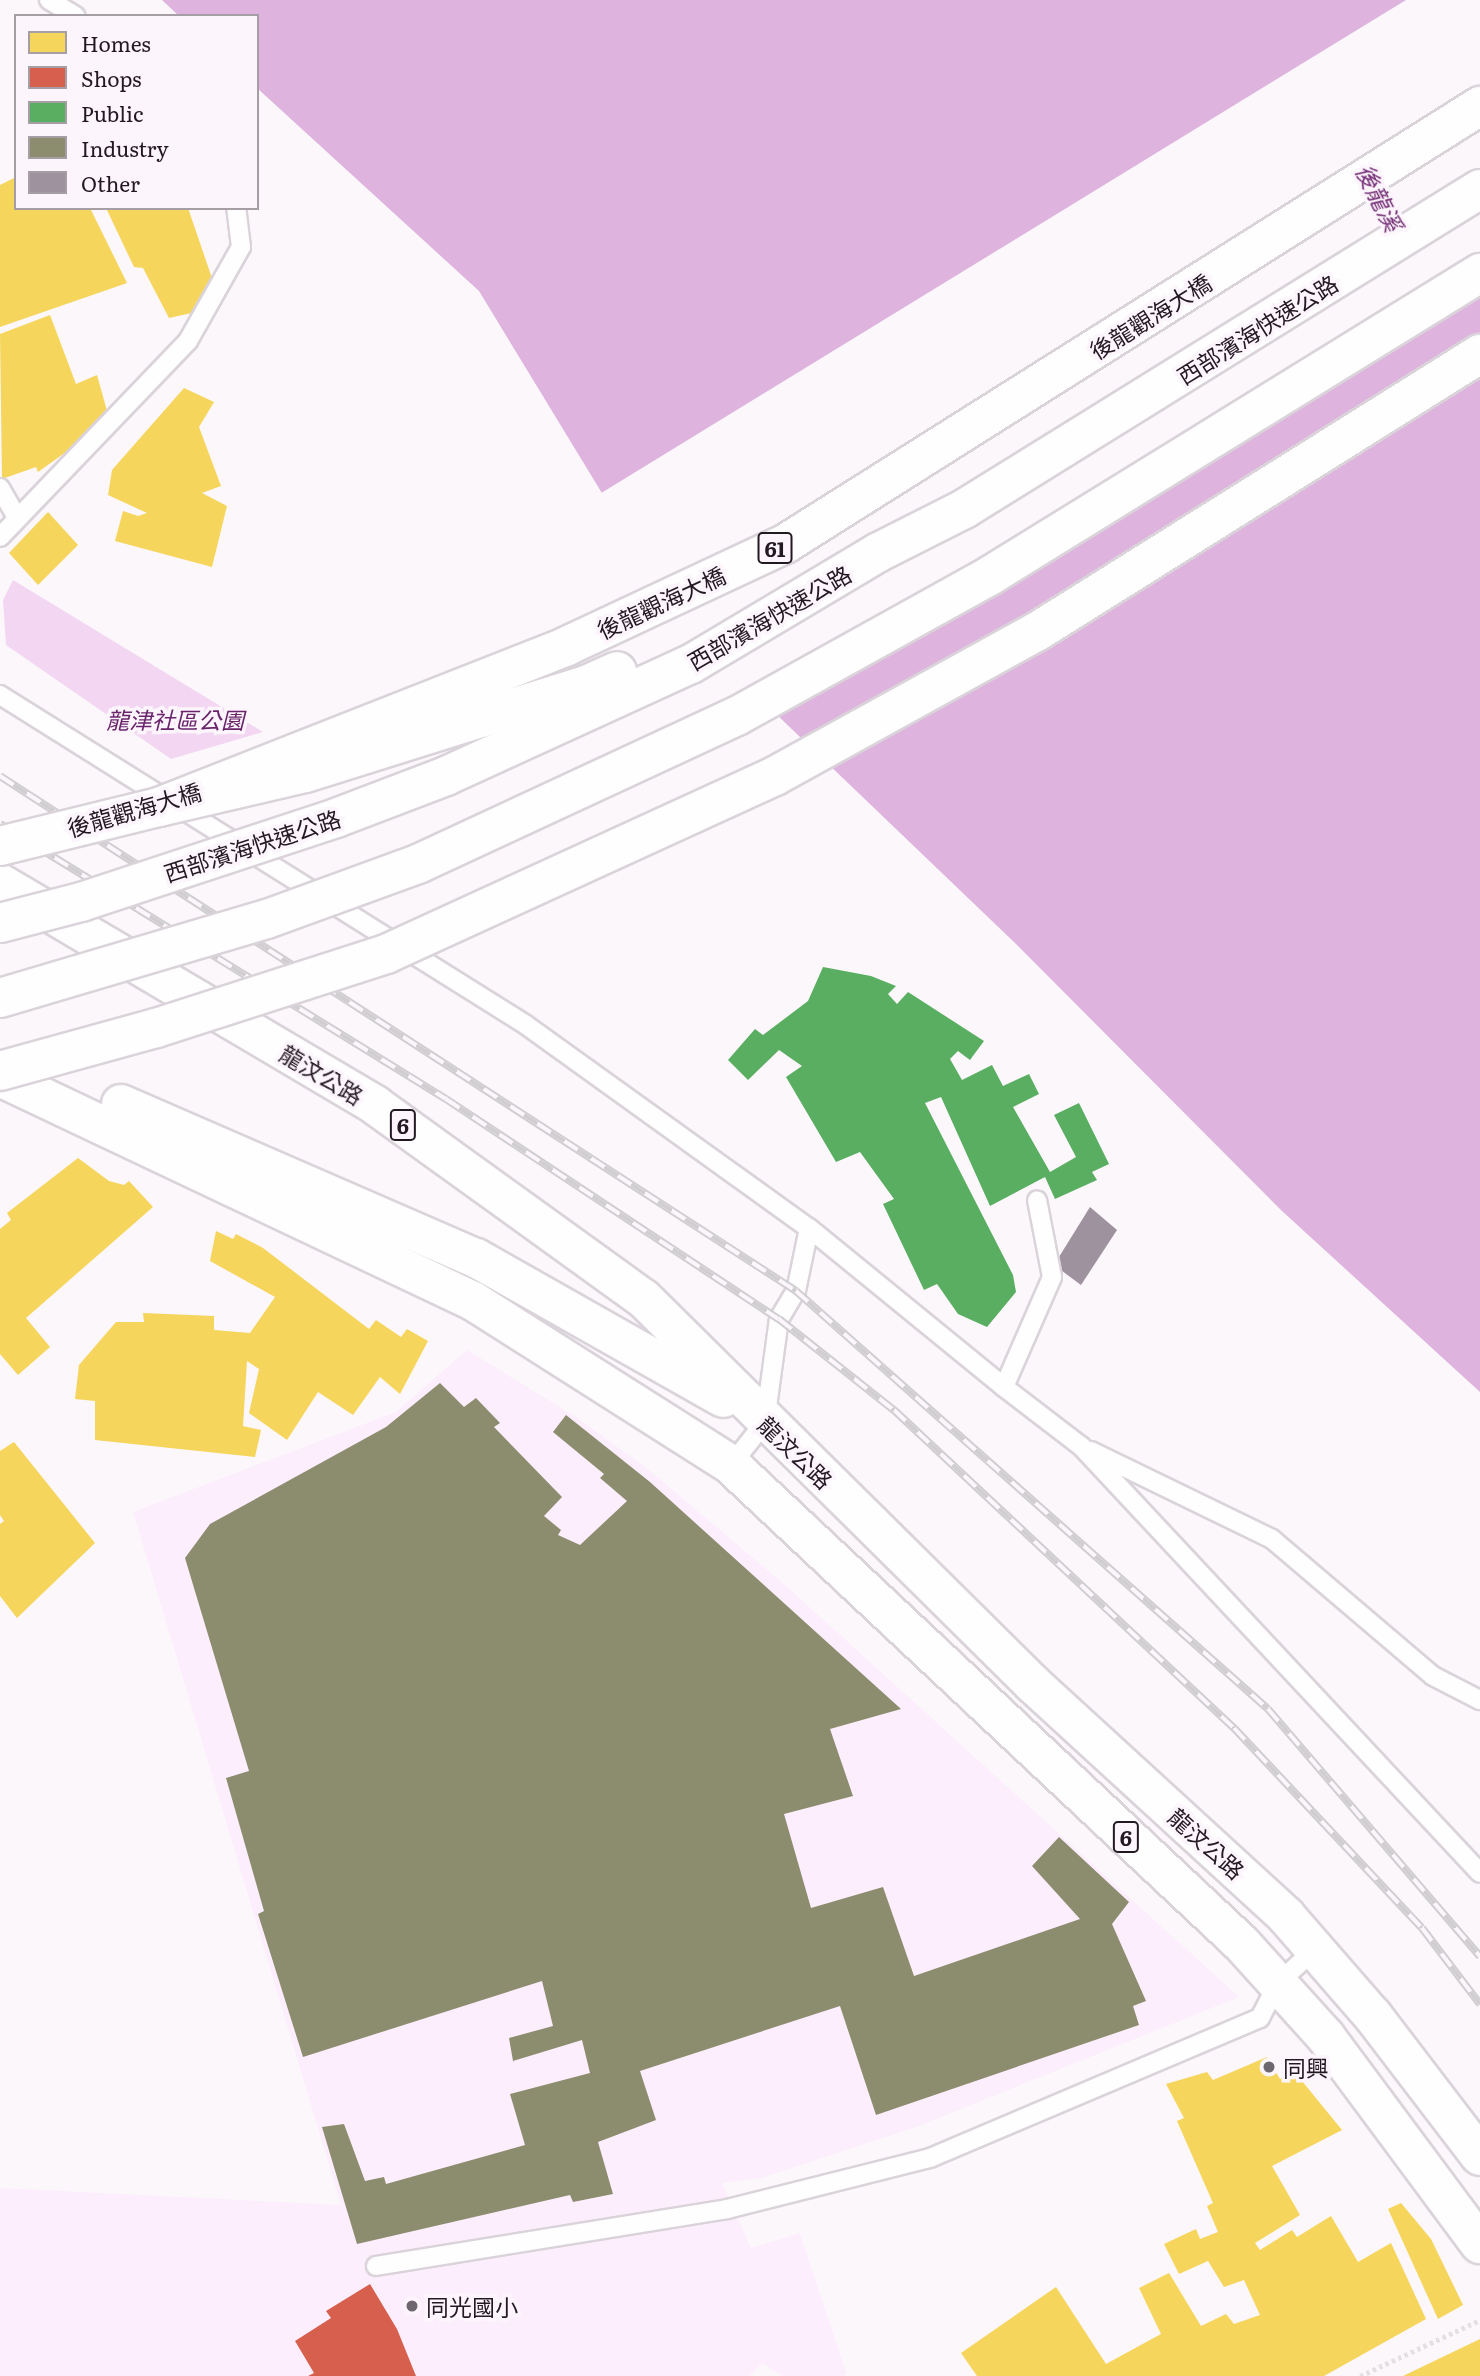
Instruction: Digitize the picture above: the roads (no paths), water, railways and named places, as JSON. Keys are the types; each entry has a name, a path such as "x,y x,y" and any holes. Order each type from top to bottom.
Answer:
{"main road":[{"name":"後龍觀海大橋","path":"0,846 159,807 567,646 785,544 1480,106"},
{"name":"西部濱海快速公路","path":"0,923 81,902 336,818 446,776 691,664 877,553 976,502 1480,189"},
{"path":"0,1026 83,997 267,919 418,864 737,716 991,575 1480,272"},
{"path":"0,1071 156,1028 386,954 775,776 1038,631 1480,354"},
{"path":"159,807 305,773 586,685 877,553"},
{"name":"龍汶公路","path":"0,883 375,1105 643,1298 765,1422 1034,1684 1286,1916 1480,2156"},
{"path":"0,998 267,919"},
{"path":"0,1052 476,1258 765,1422"},
{"name":"6","path":"0,1077 78,1111 473,1301 731,1465 1242,1944 1326,2038 1480,2244"},
{"path":"0,1085 78,1111"}],"lane":[{"path":"49,0 73,14"},
{"path":"0,537 188,341 241,247 236,210"},
{"path":"0,488 17,518"},
{"path":"0,695 526,1025 809,1228 1004,1387 1081,1446 1480,1873"},
{"path":"1004,1387 1052,1277 1037,1200"},
{"path":"731,1465 765,1422 779,1318 796,1291 809,1228"},
{"path":"1081,1446 1272,1539 1433,1676 1480,1700"},
{"path":"376,2266 727,2209 930,2158 1260,2018 1277,1984 1315,1949"}],"water":[{"name":"後龍溪","path":"162,0 1480,0 1480,1392 1282,1211 1015,943 681,623 479,291 259,90 259,14 177,14"}],"railway":[{"path":"0,776 796,1291 1268,1709 1480,1956"},
{"path":"0,824 446,1099 779,1319 894,1410 1234,1728 1422,1928 1480,2004"}],"place":[{"name":"同興","path":"1269,2067"},
{"name":"同光國小","path":"412,2306"}],"park label":[{"name":"龍津社區公園","path":"175,719"}]}
